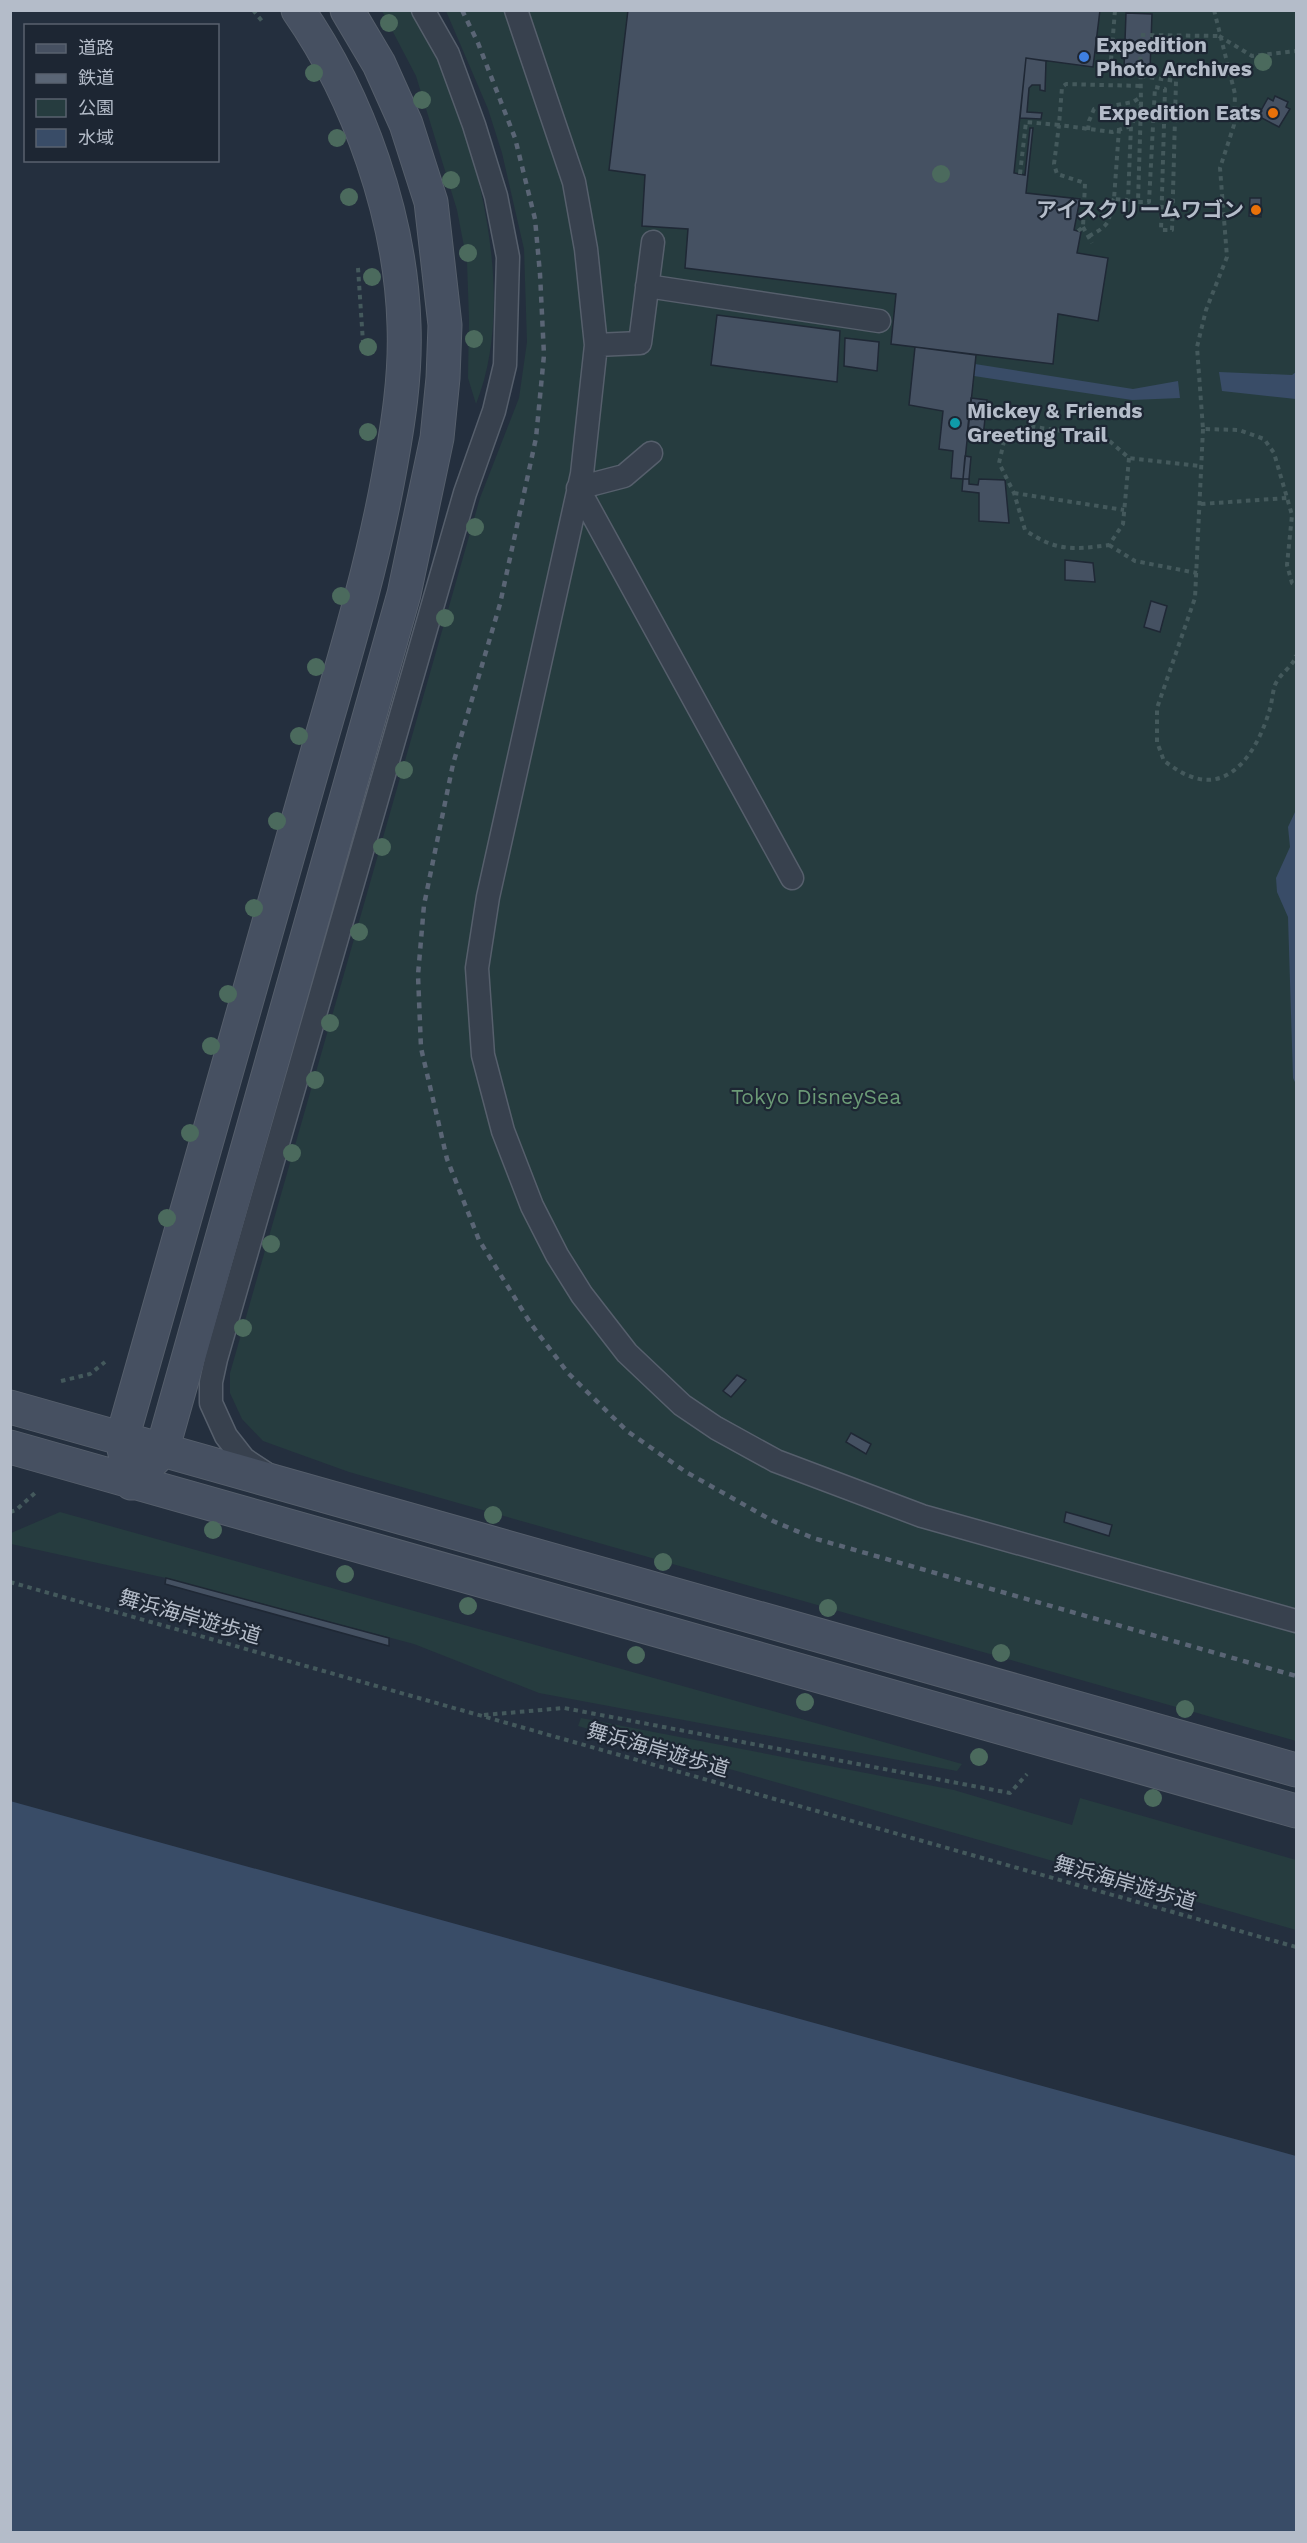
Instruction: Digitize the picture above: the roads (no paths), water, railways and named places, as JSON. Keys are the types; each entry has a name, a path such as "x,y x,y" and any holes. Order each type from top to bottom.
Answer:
{"street":[{"path":"131,1483 122,1439 367,578 398,427 403,378 404,325 399,266 386,207 364,134 344,86 298,10"},
{"path":"131,1483 162,1451 404,594 437,438 446,325 430,202 406,124 379,64 347,10"},
{"path":"10,1407 1296,1770"},
{"path":"10,1447 1296,1811"}],"lane":[{"path":"283,1485 244,1459 226,1436 211,1403 213,1374 465,493 494,411 505,365 508,257 496,196 474,124 448,54 423,10"},
{"path":"516,10 574,182 586,249 596,345 578,488 488,897 477,968 483,1055 503,1131 532,1206 557,1255 576,1285 627,1353 682,1405 716,1428 776,1461 922,1516 1296,1622"},
{"path":"596,345 640,343 652,242"},
{"path":"647,286 879,321"},
{"path":"578,488 624,476 651,453"},
{"path":"578,488 792,878"}],"water":[{"path":"975,364 1133,389 1178,381 1180,398 1132,400 974,376"},
{"path":"1219,372 1292,375 1296,372 1296,399 1222,391"},
{"path":"1296,810 1296,1084 1293,1078 1288,917 1277,892 1276,878 1290,847 1288,827"},
{"path":"10,1801 1296,2156 1296,2532 11,2532"}],"railway":[{"path":"462,10 478,43 515,138 535,219 544,355 536,438 500,604 453,764 424,905 418,975 421,1048 447,1159 479,1240 531,1324 568,1373 627,1431 686,1472 773,1521 813,1538 1296,1676"}],"place":[{"name":"Expedition Photo Archives","path":"1084,57"},
{"name":"Expedition Eats","path":"1273,113"},
{"name":"アイスクリームワゴン","path":"1256,210"},
{"name":"Mickey & Friends Greeting Trail","path":"955,423"}],"park label":[{"name":"Tokyo DisneySea","path":"816,1097"}]}
